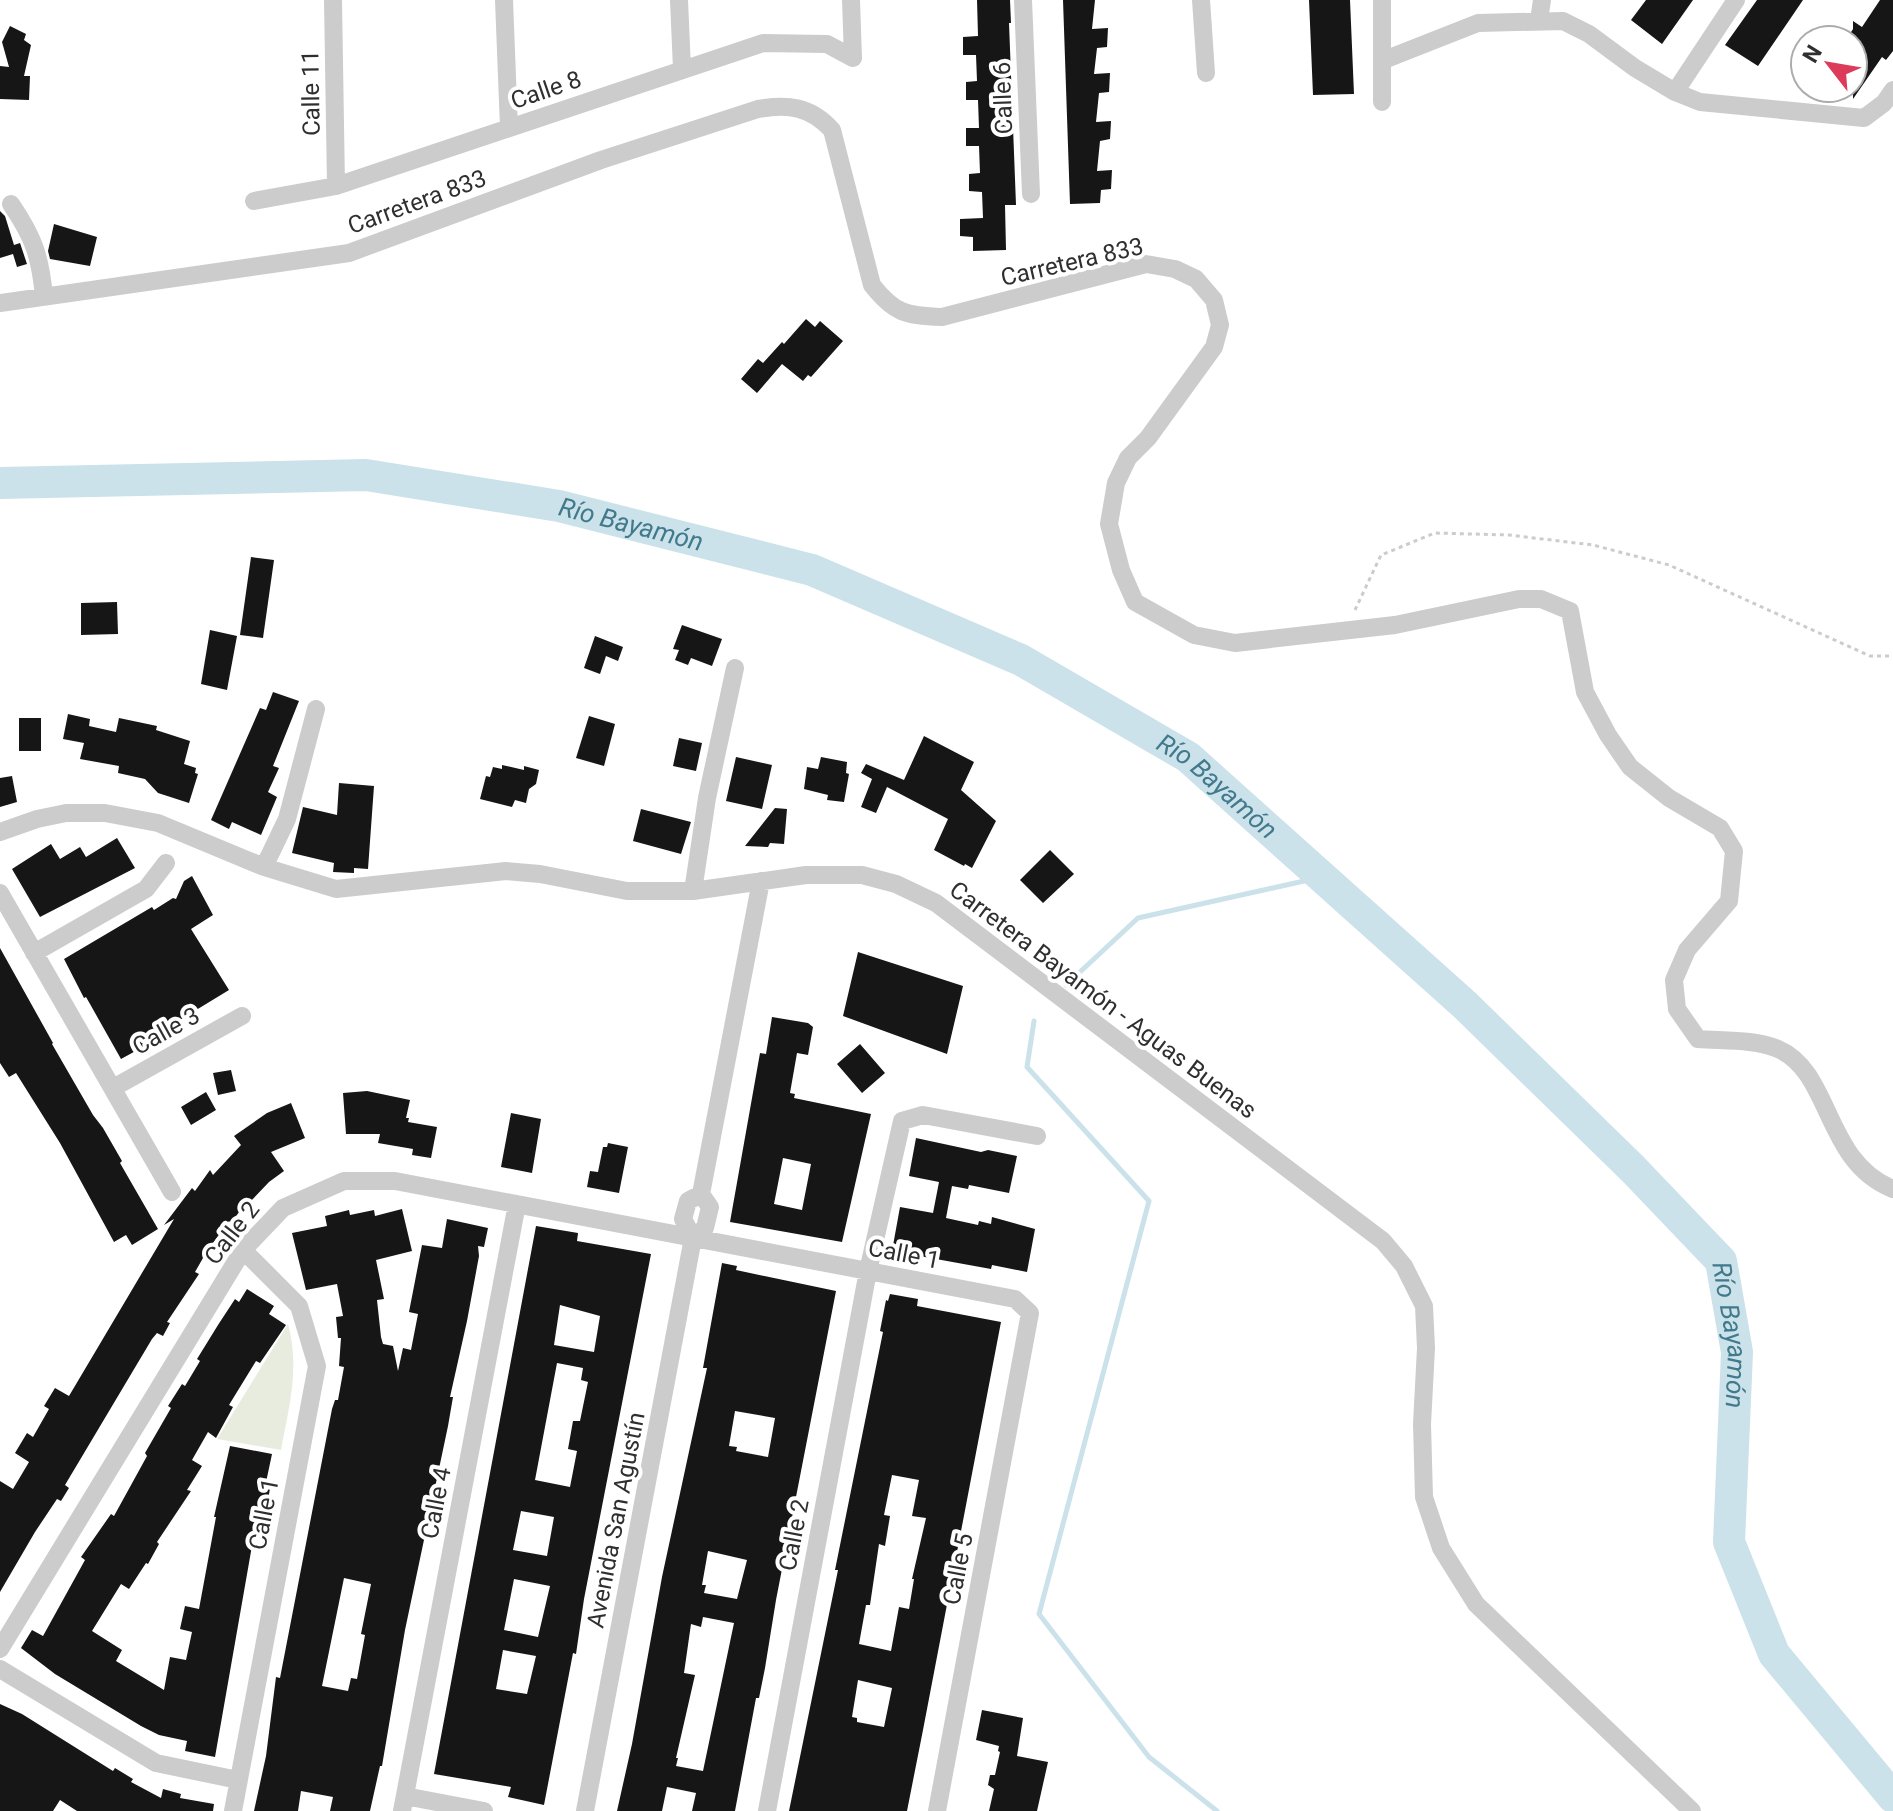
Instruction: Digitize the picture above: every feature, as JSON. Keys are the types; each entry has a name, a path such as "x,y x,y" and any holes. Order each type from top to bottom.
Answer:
{"street":[{"name":"Calle 11","path":"333,0 336,186"},
{"path":"504,0 509,128"},
{"path":"679,0 682,69"},
{"name":"Calle 8","path":"254,201 336,186 763,43 827,44 853,58 851,0"},
{"name":"Calle 6","path":"1023,0 1031,194"},
{"path":"1201,0 1206,73"},
{"path":"1382,0 1382,102"},
{"path":"1539,20 1542,0"},
{"path":"1675,92 1736,0"},
{"path":"1384,60 1478,23 1563,21 1589,34 1635,68 1675,92 1700,102 1864,118 1884,103 1893,90"},
{"name":"Carretera 833","path":"0,303 349,253 601,160 758,109 782,105 803,108 821,118 832,130 872,285 888,306 916,316 942,317 1146,264 1175,269 1196,279 1214,300 1220,325 1214,347 1148,438 1128,458 1116,483 1109,524 1121,570 1135,602 1194,635 1235,643 1395,625 1519,599 1541,599 1570,611 1585,692 1608,735 1630,767 1669,798 1720,828 1734,851 1729,901 1687,950 1674,980 1677,1009 1698,1039 1779,1049 1789,1057 1807,1073 1839,1139 1858,1167 1893,1189"},
{"path":"11,204 24,223 40,258 44,296"},
{"path":"693,891 707,798 735,668"},
{"path":"264,867 287,819 316,709"},
{"name":"Carretera Bayamón - Aguas Buenas","path":"0,832 66,813 105,813 158,823 264,867 336,889 506,871 540,874 627,891 693,891 806,875 862,875 896,884 936,903 1383,1241 1404,1266 1424,1306 1424,1497 1441,1548 1476,1604 1692,1811"},
{"path":"34,953 146,889 166,863"},
{"name":"Avenida San Agustín","path":"585,1811 693,1238 705,1228 710,1207 701,1194 761,881"},
{"path":"0,893 172,1192"},
{"name":"Calle 3","path":"113,1088 242,1016"},
{"name":"Calle 2","path":"767,1811 868,1271 902,1121 923,1115 1037,1136"},
{"name":"Calle 2","path":"0,1649 243,1250 283,1208 344,1181 395,1181 693,1238"},
{"name":"Calle 4","path":"403,1803 517,1204"},
{"name":"Calle 1","path":"693,1238 1015,1299 1030,1313 1026,1337"},
{"name":"Calle 1","path":"233,1811 317,1366 299,1306 243,1250"},
{"name":"Calle 5","path":"937,1811 1026,1337"},
{"path":"0,1669 156,1763 238,1780"},
{"path":"403,1803 484,1811"}],"path":[{"path":"1346,629 1381,555 1435,533 1509,535 1593,545 1669,565 1870,656 1893,656"}],"shaded area":[{"path":"288,1324 293,1372 281,1450 217,1439"}],"building":[{"path":"977,0 1010,0 1016,205 1005,205 1006,250 973,251 973,237 960,236 960,219 983,218 982,192 969,191 969,174 980,173 979,146 966,146 966,128 979,128 978,100 966,100 966,82 977,81 976,55 963,55 963,37 978,36"},
{"path":"1063,0 1095,0 1092,29 1108,28 1107,47 1097,48 1094,74 1110,73 1109,92 1099,93 1096,122 1111,121 1110,139 1100,141 1097,171 1112,170 1111,189 1101,190 1100,203 1070,204"},
{"path":"1309,0 1350,0 1354,94 1313,95"},
{"path":"1646,0 1693,0 1662,44 1631,20"},
{"path":"1757,0 1803,0 1758,66 1725,45"},
{"path":"1880,0 1893,0 1893,51 1886,60 1882,57 1869,76 1869,24 1864,24"},
{"path":"10,26 26,34 24,40 31,45 24,76 30,76 29,100 0,99 0,66 9,67 2,42"},
{"path":"0,211 5,216 14,245 20,243 27,264 17,267 13,254 0,258"},
{"path":"54,224 97,237 90,266 50,259 48,251"},
{"path":"806,319 815,327 820,321 843,341 811,377 808,375 803,381 782,364 757,393 741,379 758,359 763,363 782,342 784,344"},
{"path":"251,557 274,560 263,638 240,635"},
{"path":"117,602 118,634 81,635 81,603"},
{"path":"682,625 722,639 712,666 691,658 688,665 675,660 679,650 673,649"},
{"path":"210,630 237,636 227,690 201,684"},
{"path":"595,636 623,647 618,661 606,656 600,674 584,668"},
{"path":"273,692 299,701 273,766 279,768 268,792 277,797 261,835 232,822 229,829 211,820 260,708 266,710"},
{"path":"68,714 90,719 89,726 116,732 119,718 157,726 156,730 190,741 184,764 196,768 195,773 198,774 189,803 158,793 145,779 118,773 119,766 80,759 84,743 63,739"},
{"path":"589,716 615,724 604,766 576,758"},
{"path":"19,718 41,718 41,751 19,751"},
{"path":"924,736 974,762 961,790 996,821 972,868 934,850 948,819 887,787 876,813 861,807 872,779 861,773 866,764 904,780"},
{"path":"679,738 702,743 696,771 673,766"},
{"path":"736,757 772,765 762,809 726,801"},
{"path":"821,757 847,762 846,773 849,774 844,802 827,800 828,795 804,789 807,767 818,769"},
{"path":"502,765 539,770 526,803 515,800 512,807 480,799 486,776 490,777 493,767 502,769"},
{"path":"12,776 17,802 0,807 0,778"},
{"path":"339,783 374,786 368,869 354,868 354,873 333,872 334,863 292,853 303,807 337,815"},
{"path":"775,808 787,809 784,844 745,846"},
{"path":"641,809 691,822 681,854 633,841"},
{"path":"117,838 135,868 40,917 12,869 51,844 60,859 80,847 86,857"},
{"path":"1050,850 1074,874 1043,903 1020,880"},
{"path":"192,876 213,915 191,929 229,990 161,1033 163,1036 121,1059 64,959 152,907 154,910 176,899 184,881"},
{"path":"0,948 158,1229 132,1245 126,1235 114,1242 60,1143 16,1073 9,1077 0,1063"},
{"path":"858,952 963,986 947,1054 843,1016"},
{"path":"772,1017 808,1023 813,1027 808,1055 797,1053 790,1093 795,1094 794,1098 871,1114 842,1242 730,1222 760,1053 766,1054","holes":["783,1158 811,1164 802,1210 774,1204"]},
{"path":"860,1044 885,1073 862,1093 837,1064"},
{"path":"231,1070 236,1091 218,1095 213,1073"},
{"path":"367,1091 410,1100 408,1122 437,1127 431,1158 412,1155 413,1149 378,1143 380,1134 346,1134 343,1093"},
{"path":"206,1092 216,1110 191,1125 181,1107"},
{"path":"291,1103 305,1138 271,1152 284,1171 250,1202 248,1200 207,1251 195,1272 199,1274 167,1322 170,1323 163,1336 157,1333 152,1339 65,1485 69,1488 61,1501 57,1499 35,1532 0,1592 0,1481 13,1489 29,1462 15,1453 27,1433 33,1437 49,1409 44,1406 55,1388 69,1396 174,1219 164,1225 192,1188 195,1191 210,1170 213,1175 241,1145 234,1136 267,1113"},
{"path":"511,1113 541,1119 532,1173 501,1167"},
{"path":"916,1138 1017,1156 1009,1193 969,1185 968,1189 952,1186 946,1218 978,1225 979,1221 991,1224 992,1217 1035,1229 1027,1272 992,1265 991,1269 892,1251 900,1207 933,1213 939,1182 909,1176"},
{"path":"608,1143 628,1147 619,1193 587,1187 590,1171 598,1172 603,1147 607,1147"},
{"path":"402,1209 412,1251 376,1260 384,1299 377,1300 381,1337 383,1344 393,1346 398,1371 403,1348 411,1350 418,1314 409,1312 422,1245 442,1248 447,1219 488,1228 484,1247 478,1246 479,1256 467,1321 450,1397 453,1397 448,1426 405,1630 382,1766 370,1811 330,1811 333,1797 301,1791 298,1811 254,1811 266,1756 276,1677 280,1678 332,1409 335,1400 338,1400 344,1367 339,1366 341,1338 338,1338 336,1317 343,1316 337,1284 306,1290 292,1233 327,1226 325,1216 349,1210 350,1215 374,1210 375,1216","holes":["344,1578 371,1584 361,1634 365,1635 357,1679 351,1678 348,1691 322,1686"]},
{"path":"536,1226 578,1233 577,1241 651,1254 576,1654 573,1653 544,1805 508,1797 511,1787 434,1774","holes":["560,1305 600,1316 594,1352 554,1345","557,1363 583,1368 581,1380 588,1382 580,1421 573,1421 568,1449 577,1451 570,1487 535,1480","521,1511 554,1517 547,1556 513,1550","514,1579 550,1586 538,1637 504,1630","503,1650 536,1656 527,1694 496,1689"]},
{"path":"722,1263 737,1266 736,1270 836,1291 735,1811 692,1811 696,1793 667,1787 662,1811 617,1811 662,1577 707,1368 703,1368","holes":["735,1411 775,1418 768,1457 736,1451 737,1447 729,1446","708,1551 747,1560 737,1599 704,1593 706,1585 702,1585","703,1617 734,1623 703,1771 676,1766 695,1675 684,1673 691,1624 701,1627"]},
{"path":"247,1289 274,1306 269,1314 286,1325 260,1363 256,1361 229,1405 233,1407 216,1438 208,1432 192,1460 202,1466 187,1490 191,1491 157,1542 159,1544 148,1564 129,1589 121,1584 92,1631 122,1650 116,1661 164,1690 170,1657 186,1660 192,1632 180,1629 185,1606 199,1609 214,1517 230,1446 272,1454 265,1487 270,1488 268,1501 260,1500 215,1757 185,1751 187,1741 159,1735 141,1726 55,1674 21,1648 32,1630 43,1636 85,1560 81,1557 111,1514 114,1516 147,1456 145,1453 171,1408 168,1406 182,1384 185,1386 200,1361 197,1359 235,1299 239,1302"},
{"path":"890,1294 918,1299 917,1306 1001,1322 923,1730 907,1811 789,1811 838,1570 835,1570 883,1332 880,1331 886,1300","holes":["892,1475 919,1480 912,1516 926,1518 912,1579 909,1609 899,1607 891,1651 859,1644 866,1605 870,1605 879,1544 885,1546 890,1516 884,1515","858,1680 892,1688 884,1727 857,1722 857,1718 852,1717"]},
{"path":"0,1704 22,1714 113,1771 115,1768 133,1779 131,1782 161,1798 163,1789 181,1794 180,1798 214,1804 213,1811 77,1811 60,1800 53,1811 0,1811"},
{"path":"982,1710 1023,1718 1017,1756 1048,1762 1037,1811 989,1811 994,1789 988,1785 990,1775 995,1775 1000,1752 999,1746 976,1740"}],"waterway":[{"name":"Río Bayamón","path":"0,483 366,475 559,506 812,570 1021,660 1188,757 1465,1005 1633,1169 1721,1261 1737,1352 1729,1542 1774,1654 1893,1797"},
{"path":"1066,985 1138,918 1322,877"},
{"path":"1034,1021 1027,1067 1149,1201 1039,1614 1149,1757 1217,1811"}]}
